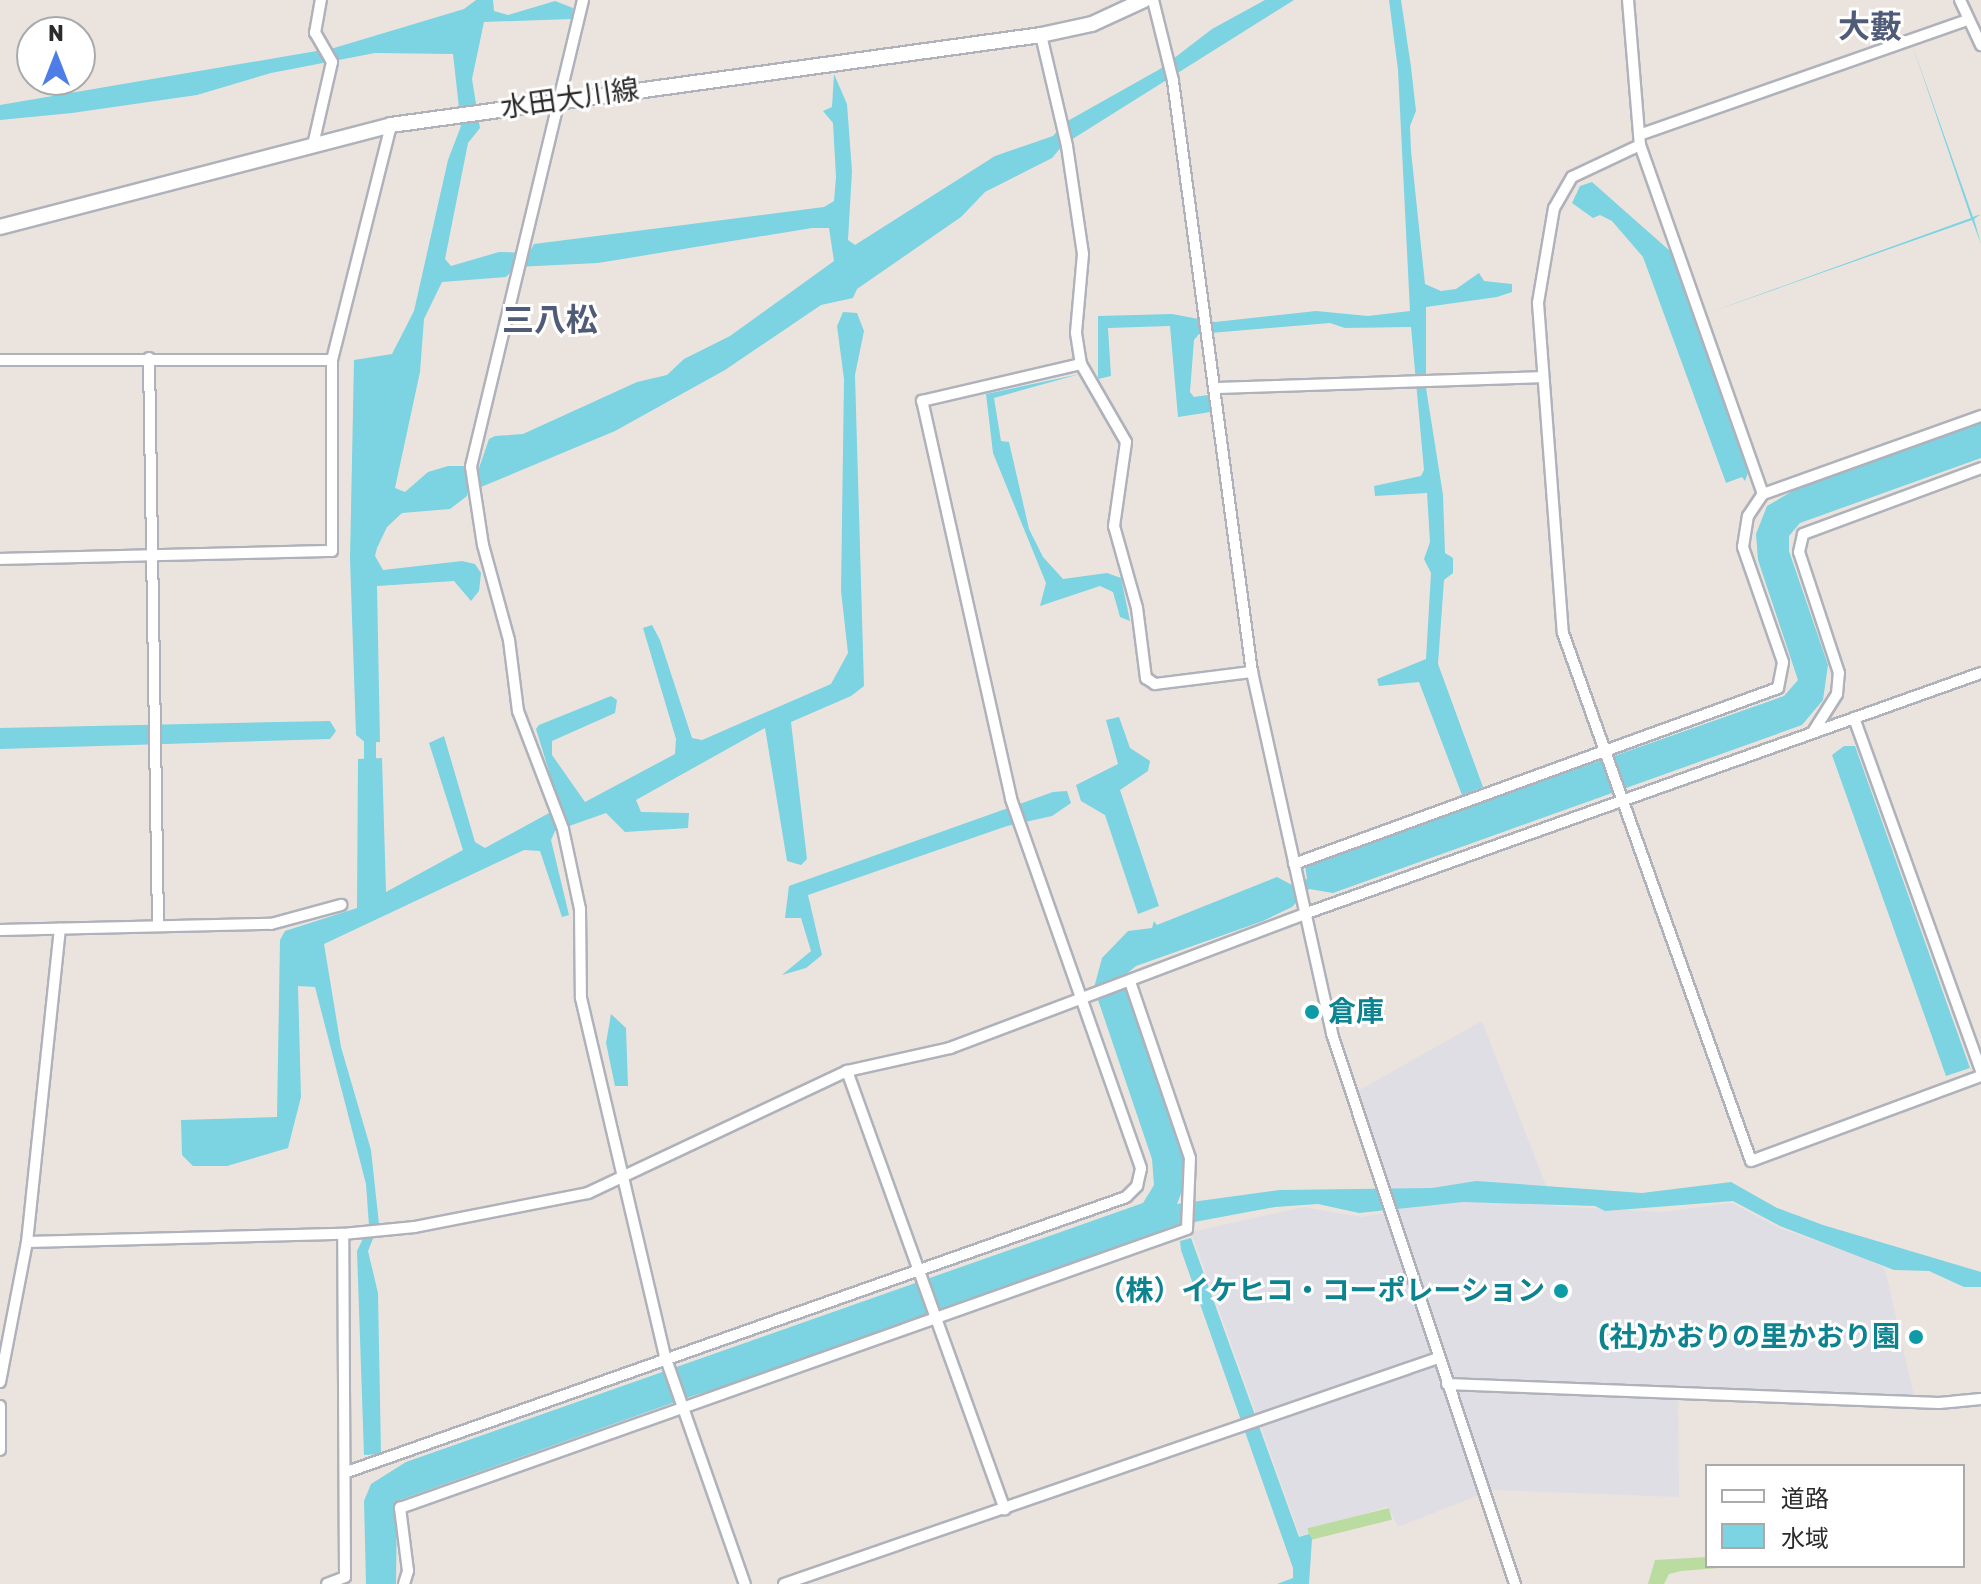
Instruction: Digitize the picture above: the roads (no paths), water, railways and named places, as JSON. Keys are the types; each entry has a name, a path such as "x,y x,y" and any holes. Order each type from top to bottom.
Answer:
{"main road":[{"name":"水田大川線","path":"0,227 391,125 1041,35 1092,24 1144,0"}],"street":[{"path":"313,145 332,62 328,49 315,33 321,0"},
{"path":"583,0 471,467 483,545 509,640 518,711 563,829 580,909 581,998 668,1363 745,1584"},
{"path":"1153,0 1173,81 1252,672 1332,1034 1378,1183 1515,1584"},
{"path":"1628,0 1640,140 1763,494"},
{"path":"1960,0 1981,45"},
{"path":"1854,718 1981,1073 1751,1161 1563,633 1553,469 1541,377 1538,303 1554,208 1572,177 1640,140 1968,20"},
{"path":"1041,35 1058,126 1067,146 1083,254 1076,333 1081,364 1126,442 1114,526 1137,608 1146,678 1155,684 1252,672"},
{"path":"0,559 332,551 332,360 391,125"},
{"path":"0,360 149,358 222,363 332,360"},
{"path":"149,358 158,925"},
{"path":"347,1472 668,1363 920,1272 1126,1197 1137,1186 1141,1168 1011,798 922,401 1081,364"},
{"path":"1215,388 1541,377"},
{"path":"1296,870 1606,755 1783,682 1783,662 1743,547 1748,516 1763,494 1981,416"},
{"path":"1812,733 1837,694 1839,673 1799,552 1803,534 1981,468"},
{"path":"27,1242 343,1234 560,1200 847,1071 950,1048 1130,982 1305,909 1981,673"},
{"path":"0,930 271,924 341,905"},
{"path":"0,1382 27,1242 60,929"},
{"path":"404,1584 408,1571 400,1508 1187,1229 1190,1158 1130,982"},
{"path":"847,1071 1005,1509"},
{"path":"327,1584 346,1581 343,1234"},
{"path":"784,1584 1438,1358"},
{"path":"1447,1384 1939,1403 1981,1399"},
{"path":"0,1406 0,1450"}],"water":[{"path":"476,0 493,0 494,11 508,15 555,1 573,8 572,19 484,22 472,79 480,128 468,143 445,259 451,266 499,252 529,253 534,244 824,207 834,201 836,177 833,123 823,111 832,107 834,74 847,104 852,171 848,240 855,245 995,156 1053,136 1064,123 1160,69 1212,29 1265,0 1294,0 1063,145 1052,158 985,192 961,217 857,289 853,298 821,305 725,370 615,431 481,487 479,481 469,485 467,496 450,509 402,513 387,527 377,548 375,556 383,570 462,561 475,564 481,573 479,591 471,601 454,581 377,586 380,742 366,743 356,735 350,559 354,360 392,354 414,311 448,160 461,126 453,54 375,53 271,73 197,95 0,120 0,105 53,96 96,96 96,89 334,48 464,9","holes":["812,228 829,228 834,261 730,336 684,359 667,375 637,382 523,434 489,439 478,471 467,476 464,466 448,466 428,472 405,492 395,488 420,372 424,319 442,282 506,277 516,267 598,263"]},
{"path":"1389,0 1401,0 1411,67 1416,111 1410,126 1411,151 1425,284 1441,291 1456,289 1479,273 1484,281 1512,284 1512,292 1497,297 1426,307 1426,388 1443,495 1445,553 1453,558 1453,573 1444,580 1438,664 1483,787 1462,795 1419,682 1379,686 1377,679 1426,659 1431,573 1424,559 1430,542 1427,493 1375,496 1374,486 1421,476 1424,470 1411,327 1345,328 1330,323 1199,334 1194,340 1190,392 1194,397 1208,395 1211,412 1178,417 1170,326 1108,328 1111,376 1098,379 1098,316 1172,314 1215,322 1316,311 1368,316 1410,311 1398,70"},
{"path":"1912,44 1973,217 1981,214 1974,219 1981,244 1972,220 1708,313 1971,218"},
{"path":"1592,182 1670,251 1694,317 1699,317 1695,319 1749,470 1745,481 1742,477 1726,483 1643,257 1612,221 1600,215 1593,218 1572,203 1580,186"},
{"path":"843,312 857,313 864,331 855,375 864,686 851,696 791,722 807,859 801,865 787,861 765,728 636,800 641,812 689,813 688,828 625,832 606,813 555,831 551,840 569,915 562,917 540,851 524,850 324,944 341,1047 371,1150 379,1224 368,1251 378,1293 381,1454 364,1455 357,1251 369,1226 366,1184 315,987 298,986 301,1097 288,1148 227,1166 193,1166 182,1155 181,1120 277,1117 280,940 285,931 357,908 358,759 382,758 386,892 463,850 429,743 444,736 475,842 485,848 560,807 536,729 539,725 611,696 617,700 615,713 552,741 552,755 585,802 675,754 676,739 643,628 652,625 660,640 692,738 702,740 831,684 848,653 841,591 844,379 837,326"},
{"path":"1080,374 994,398 1001,441 1009,442 1029,529 1043,557 1063,579 1107,573 1121,578 1130,621 1120,617 1113,592 1100,586 1040,606 1046,583 993,453 986,394"},
{"path":"1981,421 1981,458 1800,523 1789,536 1789,551 1828,665 1823,700 1802,725 1333,893 1309,889 1292,907 1263,921 1136,966 1121,978 1184,1150 1185,1183 1177,1204 1280,1190 1432,1188 1476,1181 1642,1193 1731,1182 1777,1208 1823,1225 1981,1272 1981,1287 1964,1287 1929,1271 1894,1270 1780,1226 1733,1201 1605,1211 1595,1206 1463,1202 1359,1213 1318,1204 1275,1207 1173,1226 915,1323 807,1357 807,1362 692,1396 397,1501 396,1584 366,1584 364,1501 371,1484 406,1462 1143,1203 1154,1185 1152,1159 1094,988 1102,958 1128,931 1152,928 1154,921 1157,925 1277,877 1292,885 1307,879 1305,865 1784,696 1798,680 1758,560 1756,534 1767,506 1803,485"},
{"path":"1119,717 1130,748 1150,761 1148,771 1120,790 1159,906 1138,914 1105,815 1081,801 1076,785 1118,764 1106,720"},
{"path":"330,721 336,731 330,739 0,749 0,728"},
{"path":"1844,746 1855,746 1970,1068 1946,1076 1832,755"},
{"path":"1067,791 1071,803 1052,816 1007,826 808,895 822,955 806,968 782,975 811,951 801,918 785,918 789,886 1053,792"},
{"path":"611,1014 626,1028 628,1086 615,1086 606,1043"},
{"path":"1191,1238 1299,1537 1309,1534 1312,1539 1309,1584 1277,1584 1293,1578 1293,1568 1181,1250 1180,1241"}],"waterway":[{"path":"370,728 370,774"}],"place":[{"name":"倉庫","path":"1312,1012"},
{"name":"（株）イケヒコ・コーポレーション","path":"1561,1291"},
{"name":"(社)かおりの里かおり園","path":"1916,1337"}],"district":[{"name":"大藪","path":"1870,27"},
{"name":"三八松","path":"550,320"}]}
